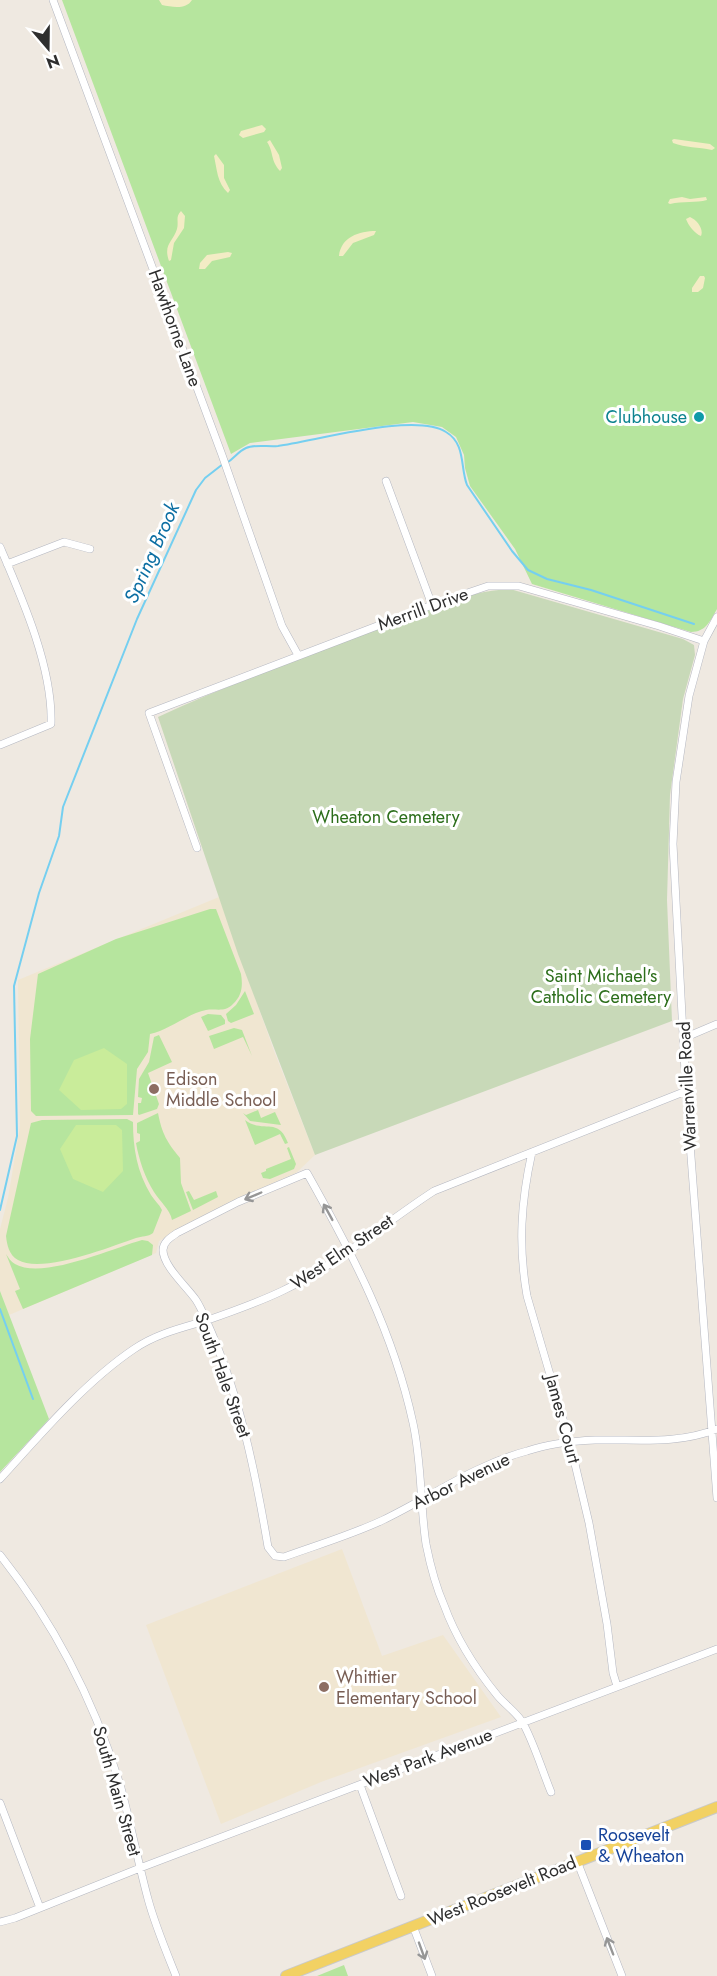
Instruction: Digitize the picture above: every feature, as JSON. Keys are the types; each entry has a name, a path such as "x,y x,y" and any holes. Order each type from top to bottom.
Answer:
{"main road":[{"name":"West Roosevelt Road","path":"286,1976 717,1807"}],"street":[{"name":"Hawthorne Lane","path":"53,0 222,455 282,626 298,655"},
{"path":"386,481 432,605"},
{"path":"7,564 64,542 90,549"},
{"path":"0,547 39,651 51,712 51,724 0,745"},
{"name":"Merrill Drive","path":"197,848 149,713 298,655 488,586 519,586 704,641"},
{"name":"Warrenville Road","path":"717,617 704,641 693,678 684,720 673,820 686,1091 715,1430 717,1498"},
{"path":"684,1038 717,1024"},
{"name":"West Elm Street","path":"0,1479 56,1419 132,1350 163,1334 246,1307 281,1292 313,1275 397,1214 434,1191 686,1091"},
{"name":"James Court","path":"532,1152 521,1222 527,1296 570,1443 589,1523 617,1686"},
{"name":"South Hale Street","path":"284,1557 274,1557 268,1547 247,1440 232,1389 206,1320 195,1300 165,1258 163,1251 168,1239 238,1202 307,1173 350,1250"},
{"path":"350,1250 377,1309 398,1364 418,1449 429,1556 443,1604 479,1673 505,1705 523,1722 551,1792"},
{"name":"Arbor Avenue","path":"284,1557 360,1530 423,1500 466,1474 502,1458 550,1445 592,1440 668,1441 715,1430"},
{"name":"South Main Street","path":"0,1555 22,1583 50,1627 84,1691 107,1745 121,1789 154,1918 176,1976"},
{"name":"West Park Avenue","path":"0,1922 717,1649"},
{"path":"360,1785 401,1896"},
{"path":"0,1803 40,1908"},
{"path":"578,1861 622,1976"},
{"path":"413,1926 432,1976"}],"shaded area":[{"name":"Edison Middle School","path":"219,897 274,1051 315,1155 296,1173 228,1203 159,1241 156,1253 9,1315 0,1291 0,1229 8,1198 20,1126 18,980"},
{"name":"Whittier Elementary School","path":"342,1549 382,1656 443,1635 501,1717 321,1782 221,1824 146,1625"}],"green space":[{"path":"62,0 717,0 717,609 707,625 696,632 691,632 532,584 515,549 470,486 464,455 456,437 442,427 413,422 250,443 231,454"},
{"name":"Wheaton Cemetery","path":"510,589 683,639 694,645 695,655 683,699 670,795 667,900 672,1021 315,1155 238,954 158,717 237,683 439,605 474,594"},
{"path":"216,909 241,974 241,990 236,1001 230,1007 199,1012 150,1034 148,1052 137,1069 133,1115 36,1116 31,1111 30,1039 38,974 116,939"},
{"path":"245,991 254,1014 231,1023 226,1014 236,1005"},
{"path":"208,1014 221,1015 225,1024 208,1031 201,1017"},
{"path":"234,1028 242,1030 252,1056 243,1037 214,1049 209,1036"},
{"path":"159,1035 172,1062 148,1073 159,1104 157,1109 139,1115 138,1103 141,1103 142,1098 138,1097 139,1079 149,1062 154,1037"},
{"path":"104,1048 127,1064 127,1104 121,1109 81,1110 59,1090 74,1060"},
{"path":"258,1110 261,1118 275,1112 281,1125 250,1121 243,1113 246,1115"},
{"path":"158,1113 161,1127 180,1158 181,1183 191,1211 172,1220 148,1181 136,1143 140,1141 137,1123"},
{"path":"127,1119 133,1122 135,1150 142,1178 162,1210 153,1233 59,1262 29,1263 15,1258 9,1250 6,1236 31,1123 42,1120"},
{"path":"245,1120 258,1126 280,1130 288,1143 285,1144 280,1134 255,1145"},
{"path":"76,1125 116,1125 122,1130 123,1171 103,1192 73,1179 60,1149"},
{"path":"289,1147 296,1164 294,1169 270,1179 263,1178 261,1173 266,1169 291,1159 287,1148"},
{"path":"189,1191 194,1200 216,1191 218,1197 193,1210 186,1192"},
{"path":"142,1240 153,1245 152,1255 23,1309 15,1291 20,1289 6,1254 15,1264 27,1268 43,1268 78,1261"},
{"path":"0,1291 49,1419 0,1472"},
{"path":"344,1965 348,1976 317,1976"}],"sand":[{"path":"159,0 192,0 178,7 162,5"},
{"path":"262,125 266,129 264,132 243,138 239,135 241,131"},
{"path":"674,139 710,144 715,148 712,150 683,146 673,143"},
{"path":"270,140 279,155 282,168 280,171 267,142"},
{"path":"216,154 224,165 224,178 230,190 228,193 218,176 214,156"},
{"path":"682,197 690,199 706,197 707,200 668,203 670,199"},
{"path":"181,211 185,216 184,228 174,243 169,261 167,251 177,229"},
{"path":"690,217 699,225 702,231 701,236 688,224 686,219"},
{"path":"376,231 374,235 353,243 343,256 339,256 343,244 352,236"},
{"path":"232,253 230,257 212,261 205,269 199,269 200,263 207,255"},
{"path":"700,276 705,278 703,288 698,292 692,292 692,288"}],"waterway":[{"name":"Spring Brook","path":"228,462 250,447 278,446 389,426 412,425 431,427 446,432 460,449 467,485 512,551 528,570 547,579 591,590 694,624"},
{"name":"Spring Brook","path":"0,1210 17,1136 14,986 39,893 59,836 63,807 137,619 196,490 205,478 223,464"},
{"name":"Spring Brook","path":"0,1309 33,1399"}],"place":[{"name":"Clubhouse","path":"699,417"},
{"name":"Edison Middle School","path":"154,1089"},
{"name":"Whittier Elementary School","path":"324,1687"},
{"name":"Roosevelt & Wheaton","path":"586,1845"}],"park label":[{"name":"Saint Michael's Catholic Cemetery","path":"601,986"}]}
